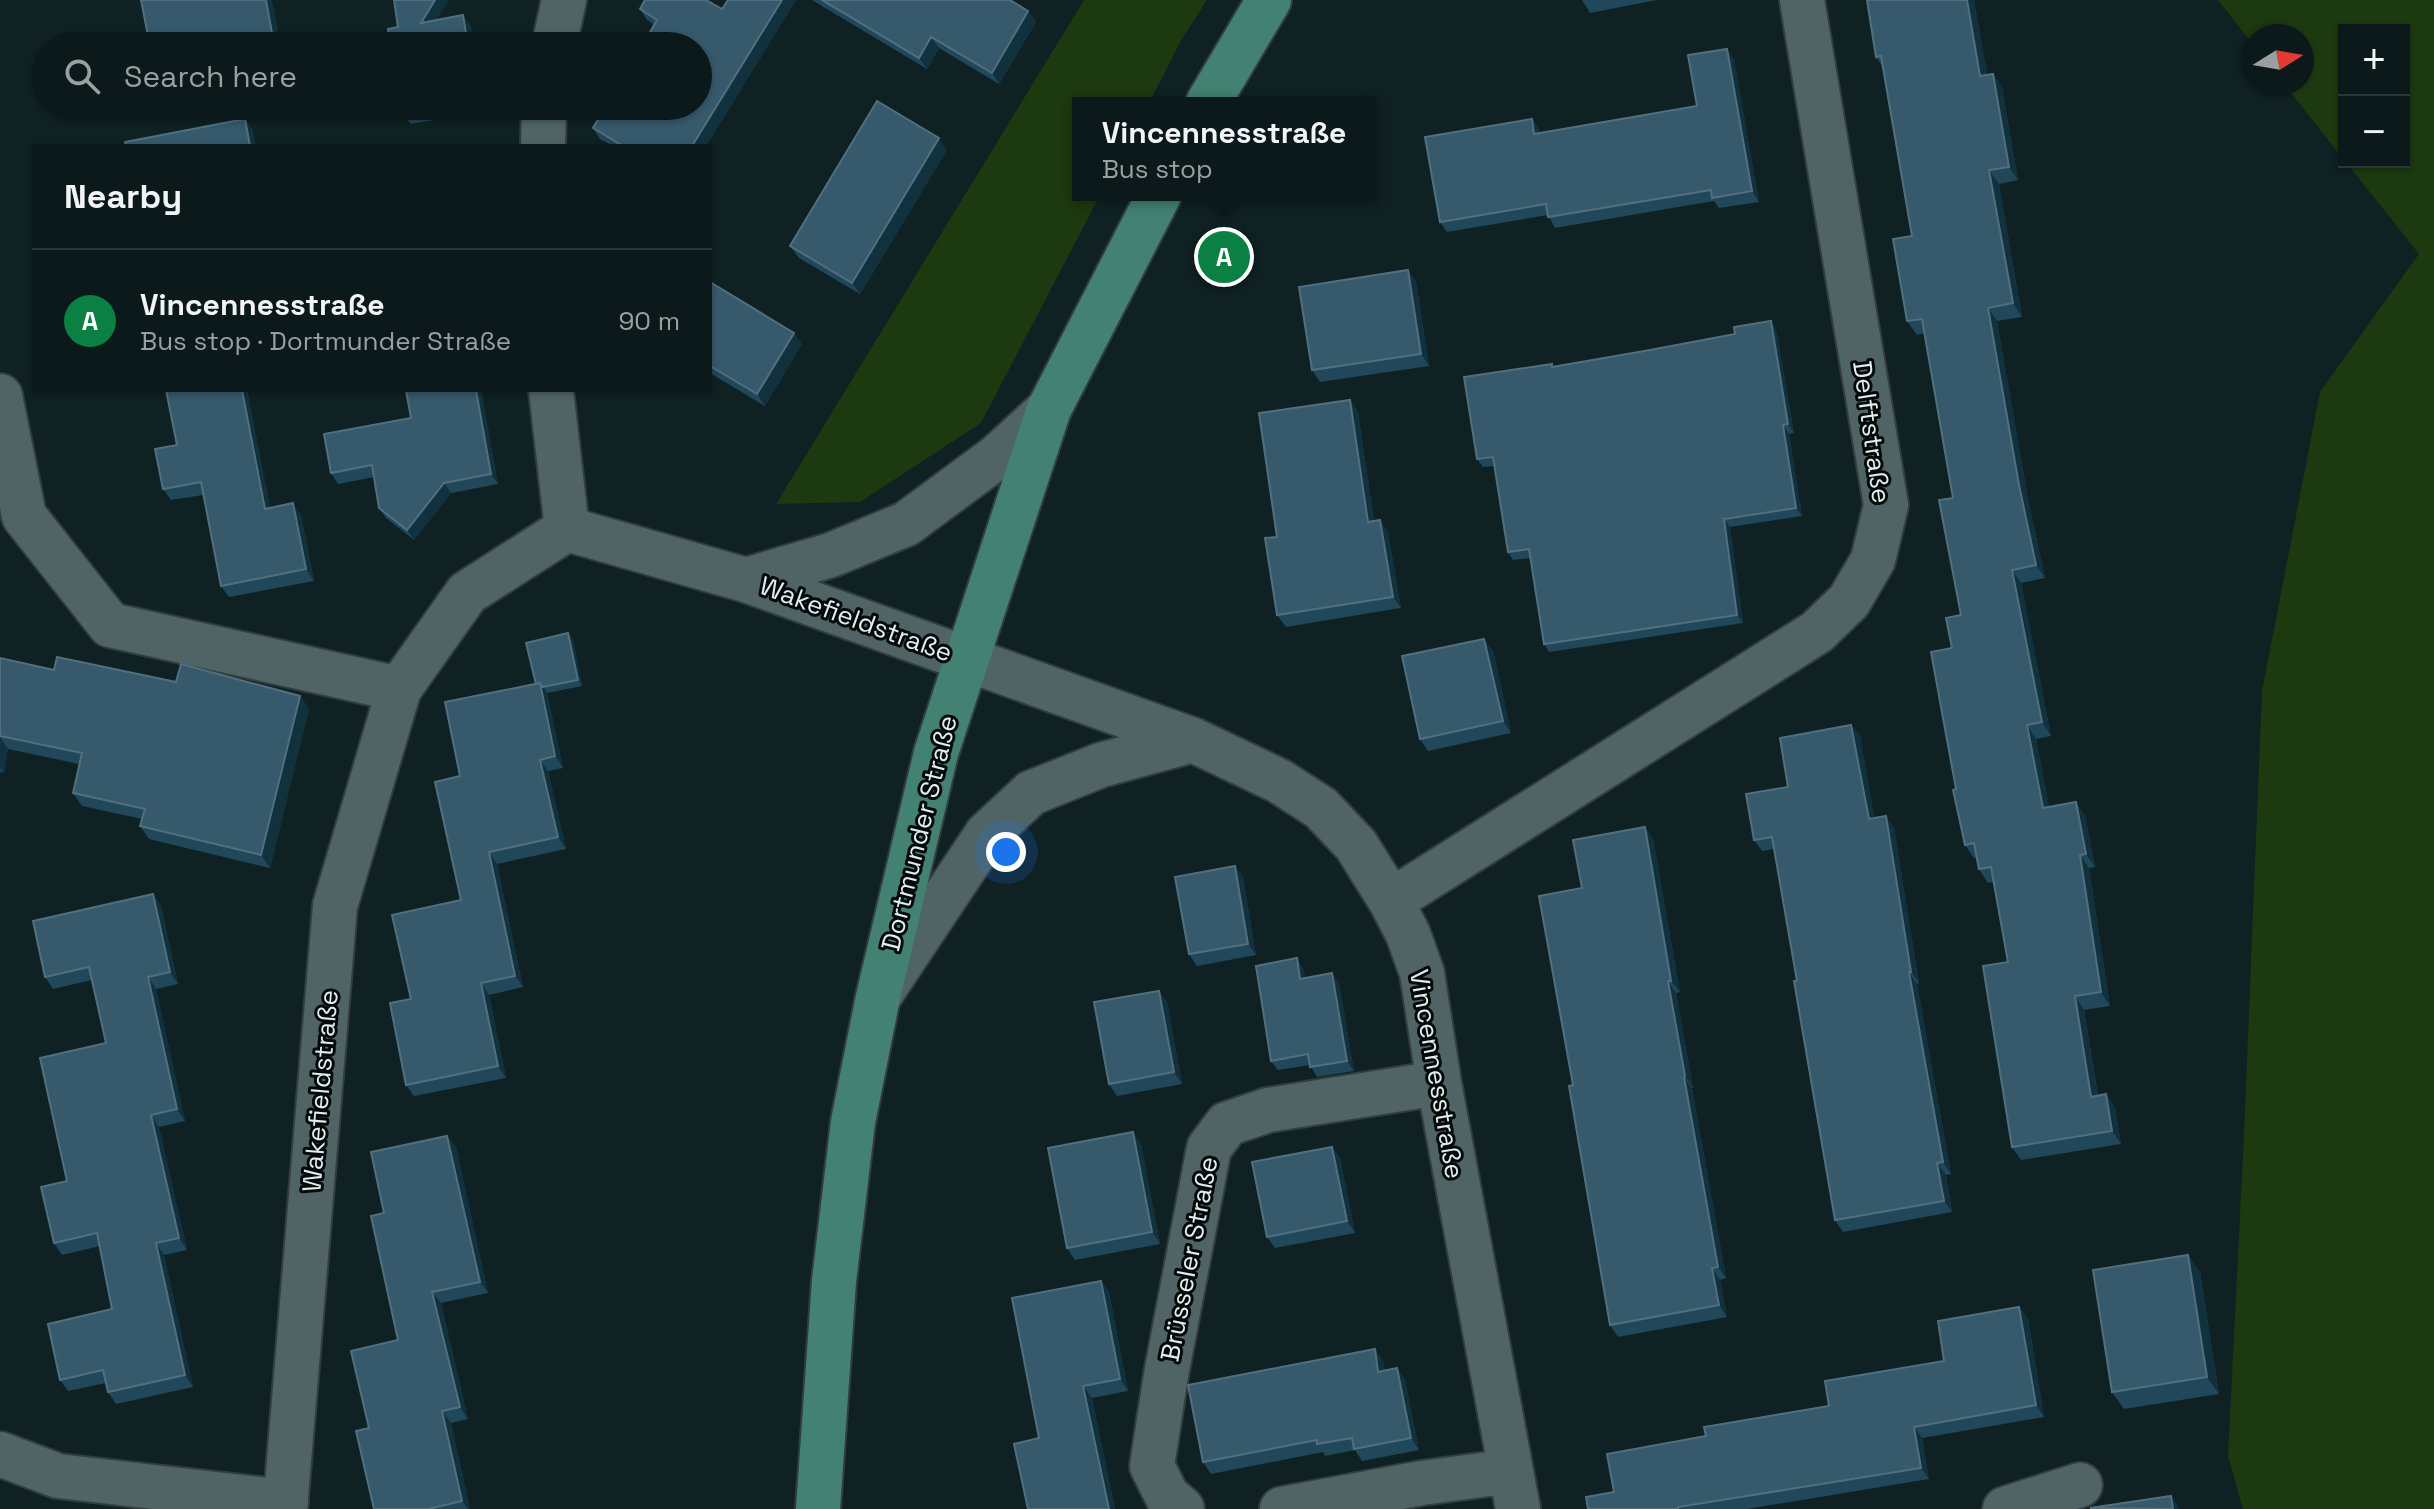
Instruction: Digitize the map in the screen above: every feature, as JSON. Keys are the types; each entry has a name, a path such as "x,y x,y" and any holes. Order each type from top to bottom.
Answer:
{"main road":[{"path":"1212,97 1269,0"},
{"name":"Dortmunder Straße","path":"818,1509 834,1281 853,1122 878,997 936,753 1049,409 1156,201"}],"street":[{"path":"557,32 564,0"},
{"name":"Delftstraße","path":"1391,901 1817,632 1849,601 1873,560 1886,505 1802,0"},
{"path":"543,144 544,120"},
{"path":"551,392 567,529"},
{"path":"0,396 24,516 110,625 399,689"},
{"name":"Wakefieldstraße","path":"746,580 831,555 906,524 998,456 1049,409"},
{"name":"Wakefieldstraße","path":"0,1454 58,1476 286,1505 335,906 399,689 467,593 567,529 746,580 965,659"},
{"name":"Vincennesstraße","path":"965,659 1193,740 1279,781 1321,808 1356,845 1391,901 1408,934 1422,973 1439,1083 1514,1490"},
{"path":"878,997 987,834 1031,793 1101,765 1193,740"},
{"name":"Brüsseler Straße","path":"1182,1509 1167,1496 1152,1466 1209,1148 1227,1124 1268,1110 1439,1083"},
{"path":"1282,1509 1422,1483 1514,1490"},
{"path":"2005,1509 2080,1485"}],"green space":[{"path":"1084,0 1207,0 1182,39 1152,97 1072,97 1072,201 1097,201 981,423 860,502 776,504"},
{"path":"2218,0 2434,0 2434,1509 2243,1509 2228,1456 2262,691 2320,392 2419,254 2351,168 2410,168 2410,24 2338,24 2338,152 2293,96 2314,96 2314,24 2242,24 2242,31"}],"building":[{"path":"141,0 266,0 272,32 147,32"},
{"path":"394,0 435,0 421,23 463,15 466,32 389,32 388,29 398,27"},
{"path":"645,0 706,0 722,9 728,0 782,0 712,114 712,32 650,32 657,20 640,9"},
{"path":"822,0 1010,0 1028,11 992,73 931,37 919,58"},
{"path":"1867,0 1967,0 1980,76 1993,74 2009,167 1989,170 2013,303 1988,308 2036,565 2012,570 2042,722 2027,725 2043,808 2076,802 2086,854 2080,855 2101,992 2075,996 2091,1097 2106,1094 2112,1131 2012,1147 1983,966 2008,962 1991,867 1979,869 1974,843 1965,845 1931,652 1952,648 1946,618 1961,615 1939,500 1953,498 1922,319 1907,321 1893,239 1912,236 1881,56 1876,57"},
{"path":"1727,49 1752,191 1712,198 1711,190 1548,217 1546,204 1440,222 1425,137 1532,119 1534,134 1697,106 1688,55"},
{"path":"877,101 939,138 852,283 790,246"},
{"path":"245,120 250,144 126,144"},
{"path":"598,120 708,120 693,144 620,144 593,128"},
{"path":"1408,270 1421,354 1312,370 1299,287"},
{"path":"712,283 794,333 757,394 712,367"},
{"path":"1771,321 1788,424 1783,425 1796,508 1724,519 1737,615 1544,644 1529,549 1508,552 1493,457 1477,459 1464,377 1552,364 1552,367 1650,350 1735,334 1734,327"},
{"path":"166,392 242,392 265,509 293,503 306,569 221,586 201,482 163,489 155,449 177,445"},
{"path":"406,392 476,392 491,474 444,483 407,530 379,508 372,465 331,473 324,434 411,418"},
{"path":"1350,400 1368,522 1380,520 1393,597 1277,615 1265,538 1277,537 1259,413"},
{"path":"568,633 578,680 543,687 540,683 536,684 526,643"},
{"path":"1484,639 1503,721 1420,739 1402,656"},
{"path":"57,657 176,682 181,664 300,696 261,855 140,826 145,809 73,793 82,753 0,736 0,658 54,670"},
{"path":"540,683 555,756 540,760 558,837 489,852 515,976 481,983 498,1066 406,1085 390,1003 411,999 392,915 461,900 435,782 460,776 445,702"},
{"path":"1851,725 1869,819 1886,816 1909,972 1943,1162 1937,1163 1944,1201 1835,1220 1772,837 1754,840 1746,794 1788,787 1780,738"},
{"path":"1645,827 1671,981 1668,981 1718,1267 1712,1268 1719,1305 1610,1325 1569,1086 1573,1085 1539,896 1582,888 1573,840"},
{"path":"1235,866 1248,944 1189,954 1175,877"},
{"path":"153,894 170,972 148,977 177,1109 151,1115 179,1238 156,1243 185,1375 108,1392 103,1370 60,1380 48,1324 112,1309 97,1233 54,1243 41,1187 67,1181 40,1058 106,1043 89,967 45,977 33,921"},
{"path":"1297,958 1300,979 1332,973 1347,1061 1310,1067 1308,1054 1271,1061 1256,966"},
{"path":"1159,991 1174,1072 1109,1084 1094,1002"},
{"path":"1133,1132 1152,1232 1067,1248 1048,1148"},
{"path":"447,1136 480,1282 432,1292 460,1407 442,1411 462,1501 428,1509 374,1509 356,1431 369,1428 351,1351 398,1340 371,1216 384,1213 371,1152"},
{"path":"1332,1147 1347,1221 1267,1237 1252,1162"},
{"path":"2188,1255 2207,1377 2112,1392 2093,1270"},
{"path":"1101,1281 1120,1379 1083,1386 1109,1509 1028,1509 1014,1444 1039,1438 1012,1298"},
{"path":"2019,1307 2036,1405 1914,1427 1921,1468 1678,1509 1588,1509 1586,1497 1614,1492 1607,1454 1706,1436 1704,1427 1829,1406 1825,1381 1944,1361 1938,1321"},
{"path":"1375,1349 1378,1372 1397,1368 1411,1438 1354,1449 1352,1438 1317,1444 1317,1440 1203,1462 1188,1385"},
{"path":"2171,1496 2173,1509 2090,1508"}],"place":[{"name":"Vincennesstraße","path":"1224,257"}]}
